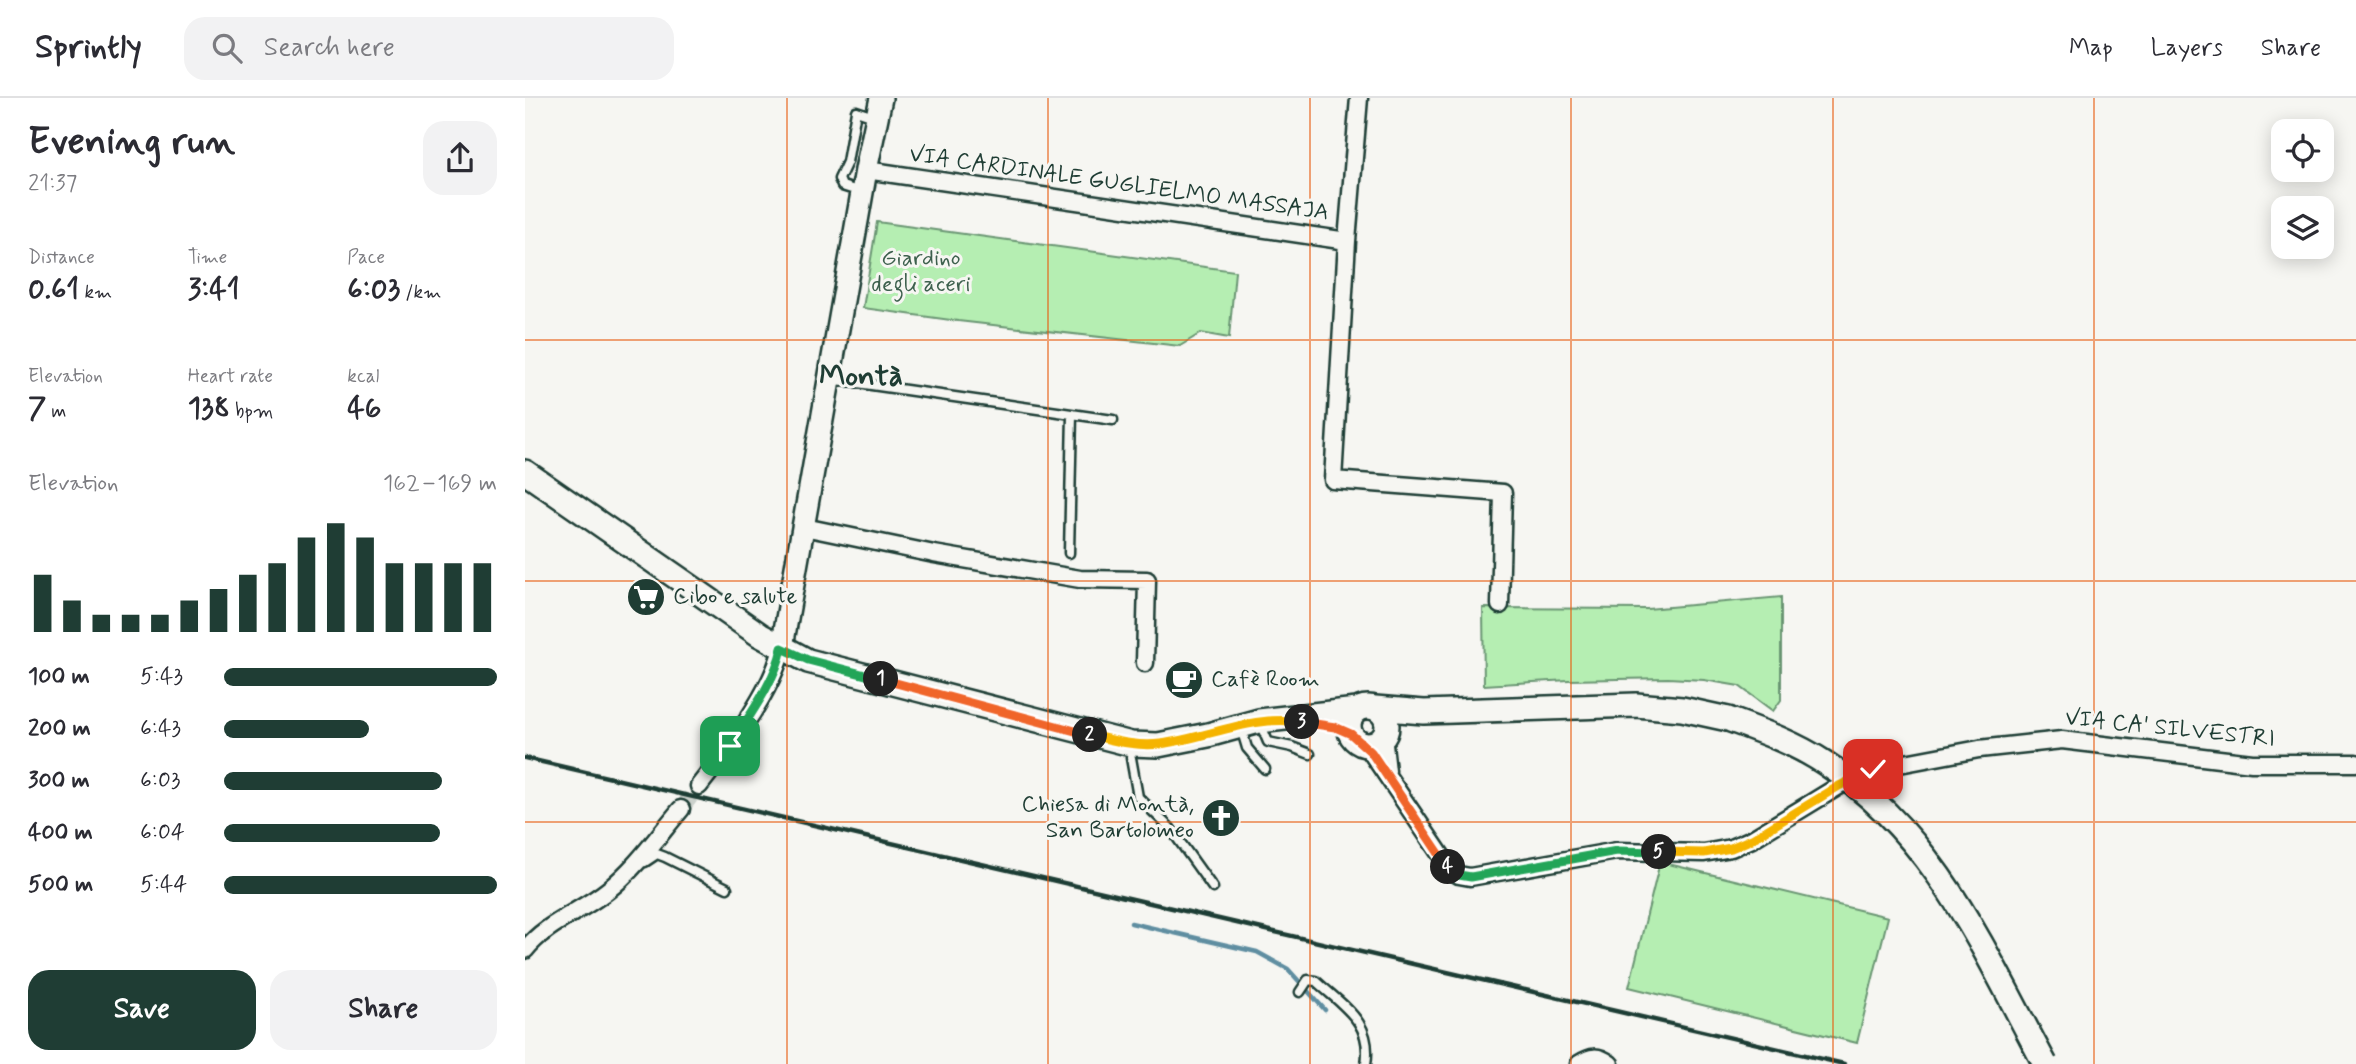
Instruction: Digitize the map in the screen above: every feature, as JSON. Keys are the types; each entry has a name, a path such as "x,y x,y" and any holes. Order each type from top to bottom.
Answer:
{"main road":[{"path":"525,472 782,648 808,660 1121,743 1158,745 1250,723 1366,709 1424,712 1636,705 1682,709 1728,719 1779,738 1823,761 1862,788 1896,820 1930,861 1959,904 2045,1064"},
{"path":"1366,709 1384,717 1371,736"},
{"path":"1366,709 1349,723 1371,736"},
{"path":"1283,718 1371,736 1424,712"}],"street":[{"name":"VIA CARDINALE GUGLIELMO MASSAJA","path":"866,170 1347,241 1359,98"},
{"path":"699,786 730,746 756,705 780,657 879,108"},
{"path":"1347,241 1335,383 1333,480 1503,493 1500,605"},
{"path":"804,527 934,554 1080,579 1147,580 1145,663"},
{"name":"VIA CA' SILVESTRI","path":"1371,736 1371,752 1443,860 1459,875 1471,877 1617,851 1704,853 1731,848 1752,839 1839,786 1873,769 1979,749 2062,740 2252,763 2356,763"},
{"path":"525,950 543,932 592,901 624,875 681,809"},
{"path":"1579,1064 1595,1056 1602,1057 1610,1064"}],"lane":[{"path":"863,192 842,186 839,179 846,162 856,111 879,108"},
{"path":"830,379 1113,420"},
{"path":"1069,553 1072,414"},
{"path":"1250,723 1268,742 1310,754"},
{"path":"1250,723 1247,748 1265,769"},
{"path":"1131,758 1138,797 1170,828 1213,888"},
{"path":"592,901 600,902 627,882 649,857 657,854 727,888"},
{"path":"1300,992 1308,980 1316,981 1355,1017 1366,1034 1366,1064"}],"green space":[{"name":"Giardino degli aceri","path":"877,222 1235,271 1229,338 1201,333 1180,346 863,308"},
{"path":"1781,597 1781,700 1773,711 1739,686 1704,680 1569,680 1484,685 1483,608 1647,609"},
{"path":"1660,862 1888,917 1857,1043 1629,987"}],"waterway":[{"path":"1131,923 1257,952 1288,969 1325,1010"}],"tunnel":[{"path":"681,809 699,786"}],"railway":[{"path":"525,758 1844,1064"}],"place":[{"name":"Cibo e salute","path":"646,597"},
{"name":"Cafè Room","path":"1184,680"},
{"name":"Chiesa di Montà, San Bartolomeo","path":"1221,818"}],"district":[{"name":"Montà","path":"861,376"}],"route":[{"path":"730,746 756,705 782,648 808,660 1121,743 1158,745 1240,725 1283,718 1324,725 1351,734 1371,752 1411,815 1451,870 1471,877 1617,851 1704,853 1731,848 1752,839 1839,786 1873,769"}]}
